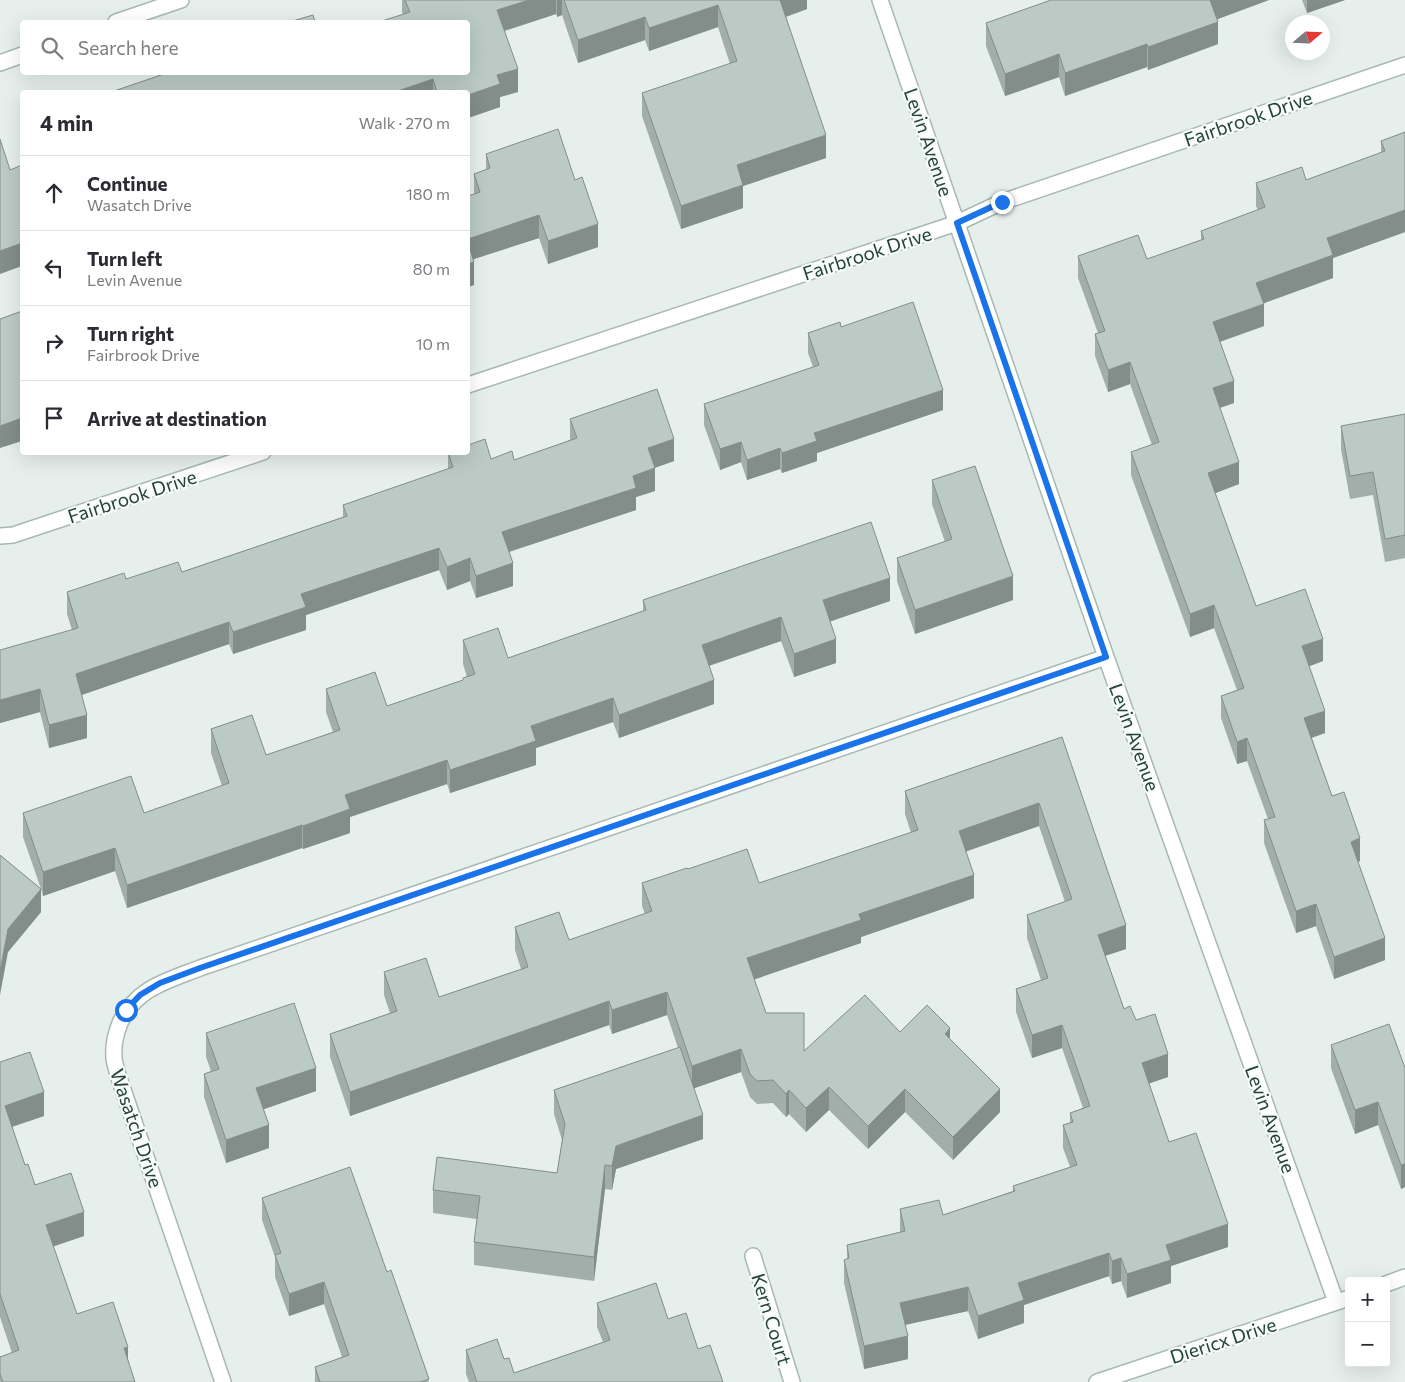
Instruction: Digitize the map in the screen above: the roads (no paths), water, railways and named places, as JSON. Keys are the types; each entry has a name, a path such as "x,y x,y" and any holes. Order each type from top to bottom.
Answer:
{"street":[{"path":"122,20 181,0"},
{"name":"Levin Avenue","path":"880,0 1106,657 1342,1300"},
{"path":"0,63 20,56"},
{"name":"Fairbrook Drive","path":"470,384 957,223 1002,202 1405,65"},
{"name":"Fairbrook Drive","path":"0,536 13,535 254,455"},
{"name":"Wasatch Drive","path":"224,1382 118,1075 114,1056 116,1033 126,1010 140,995 160,983 200,968 1106,657"},
{"name":"Kern Court","path":"753,1256 792,1382"},
{"path":"1390,1283 1405,1277"},
{"name":"Diericx Drive","path":"1097,1382 1342,1300"}]}
